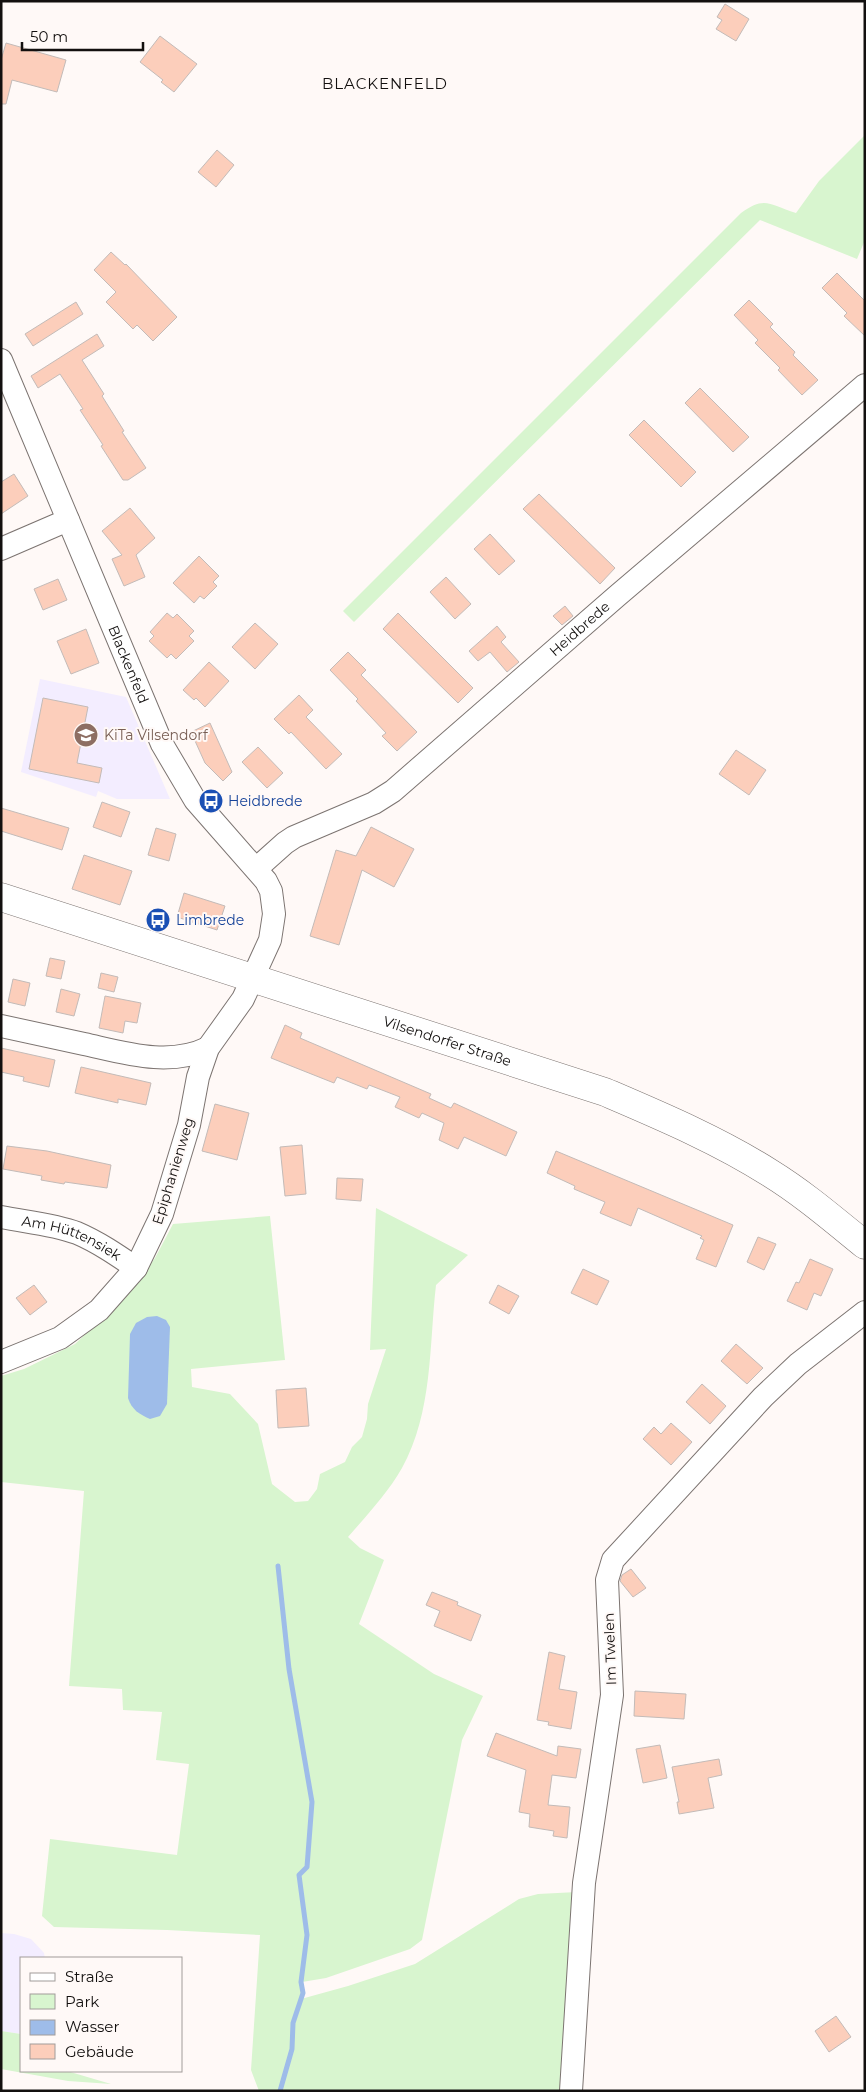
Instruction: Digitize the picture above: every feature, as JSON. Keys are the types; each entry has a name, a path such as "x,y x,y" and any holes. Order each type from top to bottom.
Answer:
{"main road":[{"name":"Vilsendorfer Straße","path":"1,897 605,1092 694,1130 768,1172 825,1212 865,1245"}],"street":[{"name":"Blackenfeld","path":"1,360 171,762 195,800 257,868 271,891 274,914 270,940 253,977"},
{"name":"Heidbrede","path":"257,868 294,837 374,803 393,791 617,596 865,385"},
{"path":"1,549 68,520"},
{"name":"Epiphanienweg","path":"1,1362 27,1354 60,1338 99,1310 136,1268 162,1214 168,1196 189,1125 198,1077 208,1048 237,1010 253,977"},
{"path":"1,1026 146,1057 194,1055 208,1048"},
{"name":"Am Hüttensiek","path":"1,1217 52,1226 75,1233 99,1244 136,1268"},
{"name":"Im Twelen","path":"571,2091 584,1883 612,1695 607,1580 613,1560 763,1397 798,1364 865,1312"}],"shaded area":[{"name":"KiTa Vilsendorf","path":"40,679 126,697 170,799 117,799 98,791 96,797 21,772"},
{"path":"1,1933 14,1934 31,1939 44,1953 45,1957 20,1957 20,2034 1,2031"}],"green space":[{"path":"865,135 865,240 857,259 760,220 354,622 343,611 741,213 756,204 768,203 796,213 819,181"},
{"path":"376,1208 468,1255 436,1285 425,1402 412,1447 390,1487 348,1537 360,1548 384,1560 359,1624 434,1674 483,1696 462,1740 422,1940 410,1949 326,1978 302,1982 301,1999 415,1964 519,1899 538,1894 577,1892 566,2091 259,2091 251,2070 260,1935 54,1927 42,1916 50,1839 177,1855 189,1764 156,1760 162,1712 123,1710 122,1689 69,1686 84,1491 1,1482 1,1376 24,1369 75,1344 127,1295 155,1258 173,1224 270,1216 285,1360 191,1369 192,1387 230,1394 258,1424 272,1484 295,1502 308,1501 317,1489 320,1474 345,1462 352,1447 362,1437 367,1419 368,1404 386,1349 370,1350"},
{"path":"1,2031 20,2034 20,2072 70,2072 111,2084 68,2081 1,2069"}],"water":[{"path":"157,1316 166,1320 170,1327 167,1404 160,1416 150,1419 136,1411 128,1398 130,1334 136,1323 147,1317"}],"building":[{"path":"725,4 749,19 736,41 716,29 722,20 717,17"},
{"path":"160,36 197,64 174,92 161,82 163,80 140,62"},
{"path":"6,43 66,60 57,92 12,80 6,104 1,104 1,60"},
{"path":"217,150 234,165 216,187 198,172"},
{"path":"111,252 126,264 177,317 153,341 137,325 133,329 106,302 116,292 94,270"},
{"path":"837,273 865,301 865,336 844,316 847,313 822,288"},
{"path":"749,300 773,324 770,327 795,352 793,355 818,380 802,395 778,370 780,368 755,343 758,340 734,315"},
{"path":"76,302 83,314 33,346 25,334"},
{"path":"97,334 104,346 82,360 104,394 102,396 124,431 122,432 146,468 128,480 123,480 101,446 103,445 80,410 83,409 60,374 38,388 31,376"},
{"path":"700,388 749,437 733,452 685,403"},
{"path":"644,420 696,472 681,487 629,435"},
{"path":"14,474 28,496 1,514 1,482"},
{"path":"539,494 615,568 600,584 523,509"},
{"path":"130,508 155,538 136,555 145,577 124,586 112,559 122,555 102,531"},
{"path":"490,534 515,561 499,575 474,549"},
{"path":"199,556 219,576 213,582 217,586 204,599 200,596 194,603 173,583"},
{"path":"446,577 471,604 455,619 430,592"},
{"path":"58,579 67,600 43,610 34,589"},
{"path":"565,606 573,616 562,625 553,616"},
{"path":"167,613 173,618 177,614 194,631 189,636 194,641 176,659 171,654 167,658 149,641 154,636 150,632"},
{"path":"398,613 473,688 458,703 383,629"},
{"path":"255,623 278,644 255,669 232,647"},
{"path":"497,626 506,637 501,642 519,662 507,672 490,652 478,661 469,651"},
{"path":"86,629 99,663 71,674 57,641"},
{"path":"348,652 366,670 361,675 417,732 397,751 382,736 386,733 356,701 358,699 330,670"},
{"path":"209,662 229,681 205,707 196,698 194,700 183,690"},
{"path":"299,695 313,710 306,717 342,754 326,769 291,732 289,734 274,719"},
{"path":"43,698 88,707 77,763 102,768 99,783 29,769"},
{"path":"210,723 232,772 223,781 205,763 191,732"},
{"path":"258,747 283,773 267,788 242,762"},
{"path":"736,750 766,770 749,795 719,774"},
{"path":"102,802 130,812 121,837 93,827"},
{"path":"1,808 69,828 62,850 1,831"},
{"path":"371,827 414,849 394,887 362,870 339,945 310,936 336,850 356,856"},
{"path":"156,828 176,834 169,861 148,855"},
{"path":"84,855 132,871 120,905 72,889"},
{"path":"184,893 225,906 217,930 177,917"},
{"path":"50,958 65,961 61,979 46,976"},
{"path":"101,973 118,977 114,992 98,988"},
{"path":"13,979 30,983 25,1006 8,1002"},
{"path":"61,989 80,994 74,1016 56,1012"},
{"path":"105,996 141,1003 137,1023 125,1021 123,1033 99,1028"},
{"path":"285,1025 302,1033 300,1038 431,1094 429,1098 451,1108 454,1103 517,1132 506,1156 464,1137 458,1149 439,1140 444,1123 422,1113 419,1118 395,1107 400,1097 369,1085 367,1089 337,1077 334,1083 271,1058"},
{"path":"1,1048 55,1060 49,1087 23,1081 24,1077 1,1072"},
{"path":"81,1067 151,1083 146,1105 118,1099 118,1103 75,1093"},
{"path":"215,1104 249,1113 237,1160 202,1151"},
{"path":"302,1145 306,1194 285,1196 280,1147"},
{"path":"7,1146 47,1151 111,1165 107,1188 41,1180 42,1176 3,1169"},
{"path":"556,1151 733,1225 716,1267 696,1259 704,1240 700,1238 702,1236 638,1208 631,1226 600,1213 605,1202 574,1189 575,1186 547,1173"},
{"path":"337,1178 363,1179 361,1201 336,1199"},
{"path":"758,1237 776,1244 764,1270 747,1262"},
{"path":"810,1259 833,1269 821,1296 814,1293 807,1310 787,1301 796,1282 799,1283"},
{"path":"583,1269 609,1281 597,1305 571,1293"},
{"path":"34,1285 47,1302 30,1315 16,1298"},
{"path":"498,1285 519,1296 509,1314 489,1303"},
{"path":"736,1344 763,1368 747,1384 721,1361"},
{"path":"702,1384 726,1406 710,1424 686,1402"},
{"path":"306,1388 309,1426 278,1428 276,1390"},
{"path":"671,1423 692,1442 671,1465 643,1439 654,1427 661,1434"},
{"path":"631,1569 646,1588 633,1597 620,1581 622,1575"},
{"path":"432,1592 458,1602 457,1605 481,1615 471,1641 434,1626 440,1611 426,1605"},
{"path":"549,1652 565,1656 559,1689 577,1692 571,1729 548,1725 549,1722 537,1720"},
{"path":"635,1691 686,1694 684,1719 634,1716"},
{"path":"496,1733 557,1756 558,1746 581,1749 576,1778 552,1775 548,1805 570,1807 567,1838 553,1836 554,1831 529,1827 530,1814 519,1812 526,1770 487,1756"},
{"path":"660,1745 667,1778 643,1783 636,1749"},
{"path":"719,1759 722,1775 708,1778 714,1808 679,1814 677,1802 679,1802 672,1767"},
{"path":"836,2016 851,2037 829,2052 815,2031"}],"waterway":[{"path":"278,1566 289,1669 312,1802 307,1867 299,1875 307,1935 301,1982 303,1993 293,2023 292,2049 280,2091"}],"place":[{"name":"KiTa Vilsendorf","path":"86,735"},
{"name":"Heidbrede","path":"211,801"},
{"name":"Limbrede","path":"158,920"}],"district":[{"name":"BLACKENFELD","path":"385,84"}]}
